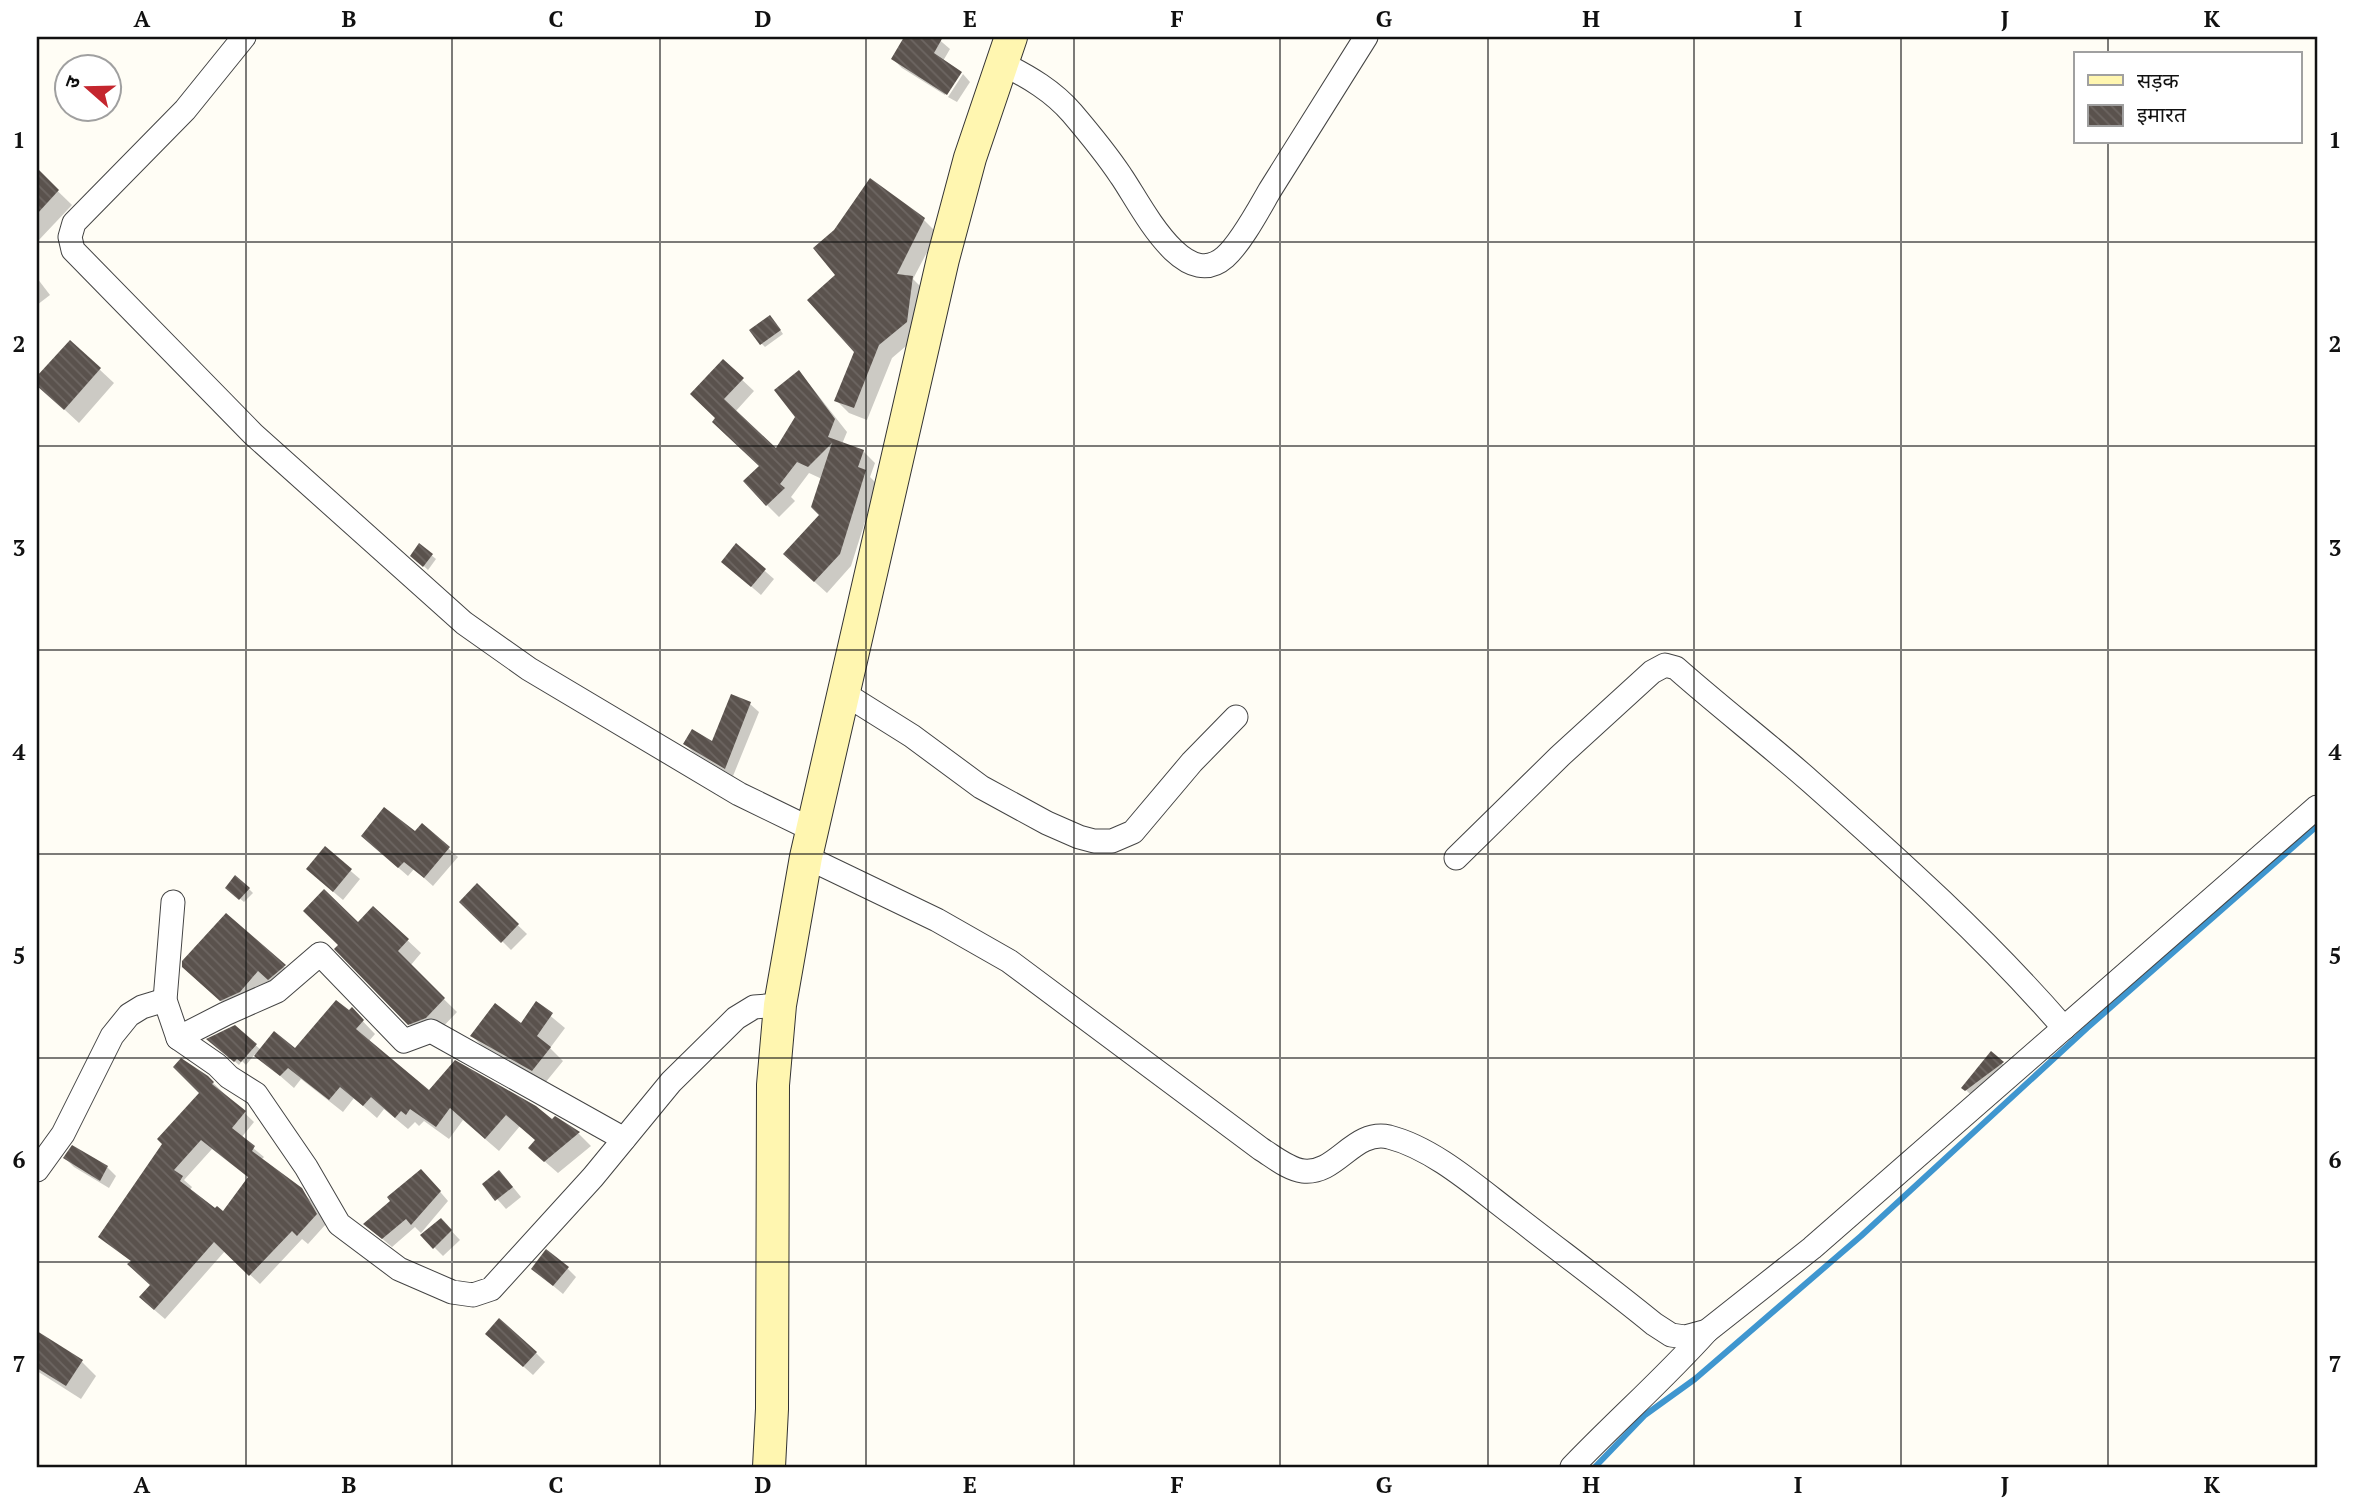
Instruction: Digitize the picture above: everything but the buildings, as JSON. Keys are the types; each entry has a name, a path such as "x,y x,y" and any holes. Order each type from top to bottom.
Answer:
{"main road":[{"path":"769,1467 772,1396 772,1085 780,1005 810,843 943,259 970,158 1007,50"}],"street":[{"path":"244,37 185,110 74,223 69,237 73,250 253,434 464,623 541,676 739,794 810,843 1009,961 1261,1149 1291,1167 1312,1171 1330,1164 1353,1145 1371,1136 1393,1138 1417,1147 1461,1175 1671,1335 1685,1338 1707,1331"},
{"path":"1007,50 1072,112 1120,174 1163,240 1188,261 1202,265 1214,264 1226,256 1366,37"},
{"path":"1456,858 1616,702 1658,667 1669,665 1741,722 1850,818 2015,971 2064,1028"},
{"path":"845,694 912,736 981,787 1079,838 1094,842 1112,841 1133,831 1192,762 1236,717"},
{"path":"1572,1467 1707,1331 1812,1248 2317,807"},
{"path":"173,902 165,1000 178,1038 217,1065 229,1077 257,1094 306,1167 339,1224 399,1269 452,1292 473,1295 491,1289 593,1177 671,1082 736,1018 754,1007 780,1005"},
{"path":"178,1038 225,1013 277,991 320,954 404,1041 431,1031 624,1139"},
{"path":"37,1170 63,1134 113,1036 129,1015 142,1007 165,1000"}],"waterway":[{"path":"1595,1467 1645,1415 1695,1379 1861,1236 2087,1028 2317,826"}]}
